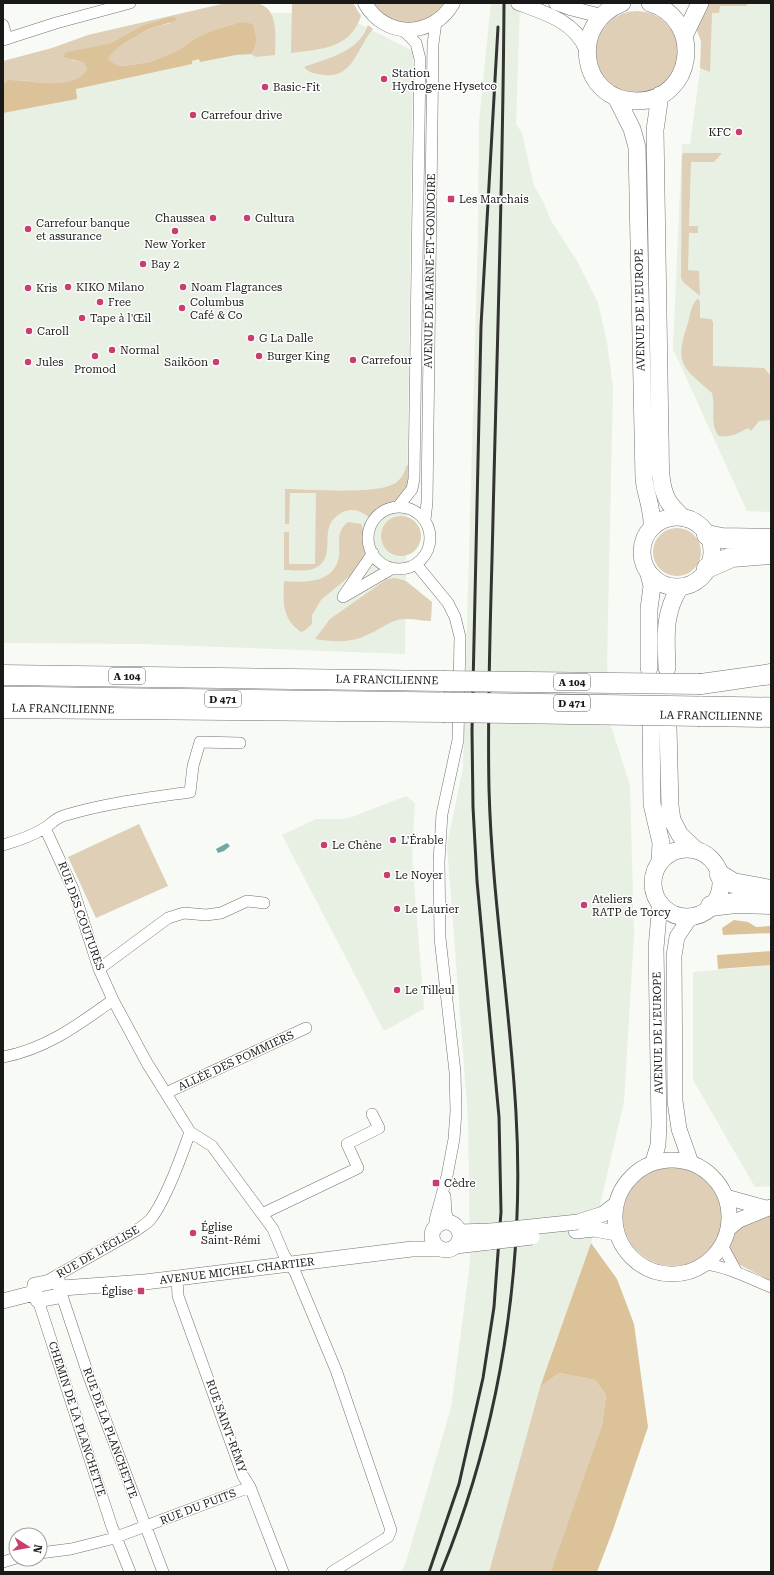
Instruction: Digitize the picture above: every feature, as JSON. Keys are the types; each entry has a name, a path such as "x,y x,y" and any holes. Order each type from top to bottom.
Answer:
{"highway":[{"path":"707,535 722,538 771,539"},
{"path":"707,568 732,557 771,554"},
{"path":"701,684 771,674"},
{"name":"LA FRANCILIENNE","path":"3,675 771,686"},
{"name":"LA FRANCILIENNE","path":"3,708 443,707 700,710 770,715"},
{"path":"720,875 733,883 771,890"},
{"path":"711,906 735,903 771,904"}],"main road":[{"path":"684,36 700,3"},
{"path":"618,4 601,16 591,31 586,49 587,59 594,78 604,89 616,97 638,101 660,95 677,80 684,66 686,51 684,36 674,18 659,4"},
{"name":"AVENUE DE L'EUROPE","path":"660,95 655,130 661,460 665,493 669,503 683,518 694,522 707,535"},
{"name":"AVENUE DE L'EUROPE","path":"616,97 632,128 637,147 644,479 646,496 652,513 652,527"},
{"path":"649,668 649,609 652,586 649,574 644,565 642,555 643,545 646,535 652,527 666,519 683,518"},
{"path":"649,574 663,584 680,587 699,579 707,568 711,552 707,535"},
{"path":"666,668 666,619 672,600 680,587"},
{"name":"D 471","path":"3,695 443,707"},
{"name":"AVENUE DE L'EUROPE","path":"650,726 652,804 661,843 660,862 653,878 654,891 660,903 656,948 659,1124 658,1145 653,1162"},
{"path":"660,903 673,914 691,916 702,913 711,906 720,892 720,875 711,859 696,850 680,835 672,820 670,806 668,727"},
{"path":"660,862 667,855 676,850 686,848 696,850"},
{"name":"AVENUE DE L'EUROPE","path":"691,916 677,937 674,956 676,1101 679,1129 691,1163"},
{"path":"672,1159 691,1163 713,1176 726,1197 729,1213 728,1229 722,1245 705,1264 697,1269 678,1274 662,1274 646,1269 633,1260 623,1247 616,1233 614,1219 615,1205 619,1193 631,1176 653,1162 672,1159"},
{"path":"726,1197 768,1208"},
{"path":"577,1226 603,1214 615,1205"},
{"path":"728,1229 739,1220 768,1208"},
{"path":"447,1232 490,1237 577,1226 616,1233"},
{"name":"AVENUE MICHEL CHARTIER","path":"39,1292 56,1281 61,1291 412,1249 440,1249 433,1243 447,1232"},
{"name":"AVENUE MICHEL CHARTIER","path":"412,1249 447,1232"},
{"path":"3,1301 39,1292"}],"street":[{"path":"3,25 5,39 109,5 130,3"},
{"path":"365,3 372,14 380,21 403,30 420,29 436,22 446,13 453,3"},
{"path":"556,3 601,16"},
{"path":"524,5 554,17 574,30 582,38 586,49"},
{"name":"AVENUE DE MARNE-ET-GONDOIRE","path":"425,520 427,502 433,44 436,22"},
{"name":"AVENUE DE MARNE-ET-GONDOIRE","path":"398,507 412,489 414,479 420,59 416,43 403,30"},
{"path":"398,507 409,508 418,513 425,520 429,530 430,539 428,549 416,564 409,567 393,568 385,565 373,553 369,534 371,525 382,512 398,507"},
{"path":"373,553 343,598 393,568"},
{"path":"416,564 448,604 455,617 460,637 458,740 442,814 440,848 440,938 456,1092 454,1139 445,1186 435,1220 447,1232"},
{"path":"3,845 29,837 45,828 50,822 64,815 130,801 190,792 193,766 200,742 240,743"},
{"name":"RUE DES COUTURES","path":"45,828 73,890 99,969 113,1000 147,1063 190,1132"},
{"path":"99,969 168,918 184,913 206,915 221,912 247,901 264,902"},
{"path":"3,1057 33,1050 63,1035 113,1000"},
{"name":"ALLÉE DES POMMIERS","path":"166,1093 306,1028"},
{"path":"262,1214 358,1168 347,1144 378,1128 372,1114"},
{"path":"190,1132 212,1146 273,1229 284,1255 295,1272 333,1363 391,1530 388,1536 332,1572"},
{"name":"RUE DE L'ÉGLISE","path":"39,1292 149,1222 157,1210 183,1153 190,1132"},
{"path":"722,1245 736,1271"},
{"path":"705,1264 719,1265 736,1271 771,1288"},
{"name":"RUE SAINT-RÉMY","path":"177,1278 178,1296 243,1476 250,1487 283,1572"},
{"name":"RUE DE LA PLANCHETTE","path":"61,1291 88,1374 163,1572"},
{"name":"CHEMIN DE LA PLANCHETTE","path":"39,1292 116,1538"},
{"name":"RUE DU PUITS","path":"48,1552 91,1545 116,1538 250,1487"},
{"path":"116,1538 130,1572"}],"shaded area":[{"path":"226,3 255,3 263,5 269,10 274,24 275,55 256,57 251,54 254,51 256,44 253,25 241,22 211,31 196,38 179,50 151,62 123,66 116,65 107,59 109,55 118,47 137,35 153,28 171,23 164,19 143,25 109,44 71,60 84,63 87,69 81,76 73,81 54,84 8,80 3,84 3,61 52,48 88,35"},
{"path":"292,3 353,3 361,16 350,35 342,41 323,48 291,53"},
{"path":"373,3 444,3 436,12 427,18 418,22 408,23 399,22 390,18 381,12"},
{"path":"491,3 520,3 516,124 522,133 534,186 544,203 550,219 577,261 598,303 607,342 613,387 607,665 611,726 630,785 634,935 624,1102 591,1243 540,1387 489,1572 401,1572 406,1562 451,1408 470,1263 468,1118 447,845 463,768 478,235 479,122"},
{"path":"689,3 771,3 771,512 747,511 673,349 682,144 690,144 707,19"},
{"path":"704,3 747,3 747,6 720,6 719,13 712,13 710,72 700,68 701,41 695,26"},
{"path":"637,11 653,14 666,23 675,36 678,52 675,68 666,81 653,90 637,93 621,90 608,81 599,68 596,52 599,36 608,23 621,14"},
{"path":"247,13 338,13 413,51 405,654 142,644 3,643 3,64"},
{"path":"170,17 176,18 176,20 150,28 137,35 114,51 108,59 116,65 123,66 151,62 179,50 196,38 211,31 241,22 253,24 256,36 254,50 251,54 236,55 200,62 199,59 192,61 192,64 76,89 77,99 3,113 3,84 8,80 51,83 72,81 81,76 87,69 84,63 64,57 67,52 109,44 143,25"},
{"path":"368,25 373,29 354,60 342,72 334,75 315,74 304,67 342,53 350,48 358,42"},
{"path":"684,153 722,153 714,162 691,162 689,226 698,226 698,233 689,233 688,270 699,271 700,296 683,282 681,277 682,155"},
{"path":"698,298 700,302 700,318 711,319 713,322 713,366 764,368 771,376 771,420 759,421 751,431 748,428 731,436 719,436 713,421 712,393 694,377 684,364 682,348 684,337 692,307"},
{"path":"407,465 409,465 409,484 402,495 397,499 380,509 370,518 363,513 349,510 341,513 334,519 328,532 327,553 325,559 320,565 316,568 308,570 284,570 284,532 289,532 289,564 315,564 316,493 290,493 289,524 285,524 285,489 344,491 377,489 390,486 398,481 403,475"},
{"path":"401,516 415,522 421,536 415,550 401,556 387,550 381,536 387,522"},
{"path":"348,522 361,524 364,532 363,538 366,553 364,558 351,575 321,600 312,615 312,624 301,632 290,622 285,610 284,581 310,581 332,572 339,556 340,533 344,525"},
{"path":"672,528 682,528 691,532 697,538 700,543 700,561 691,572 682,576 672,576 663,572 657,566 653,557 653,547 657,538 663,532"},
{"path":"395,578 406,581 432,602 431,621 401,619 361,638 348,641 328,641 315,639 330,619 387,579"},
{"path":"406,796 415,803 412,856 424,1009 384,1031 282,835 316,819 342,819 352,817"},
{"path":"139,824 168,886 96,918 68,857"},
{"path":"734,920 748,922 756,927 771,926 771,933 723,935 722,928"},
{"path":"771,951 771,965 718,969 717,955"},
{"path":"771,965 771,1186 755,1187 693,1080 693,972"},
{"path":"673,1166 692,1170 708,1181 719,1197 723,1216 719,1235 708,1251 692,1262 673,1266 654,1262 638,1251 627,1235 623,1216 627,1197 638,1181 654,1170"},
{"path":"771,1215 771,1281 736,1263 729,1250 735,1234 739,1229 749,1223"},
{"path":"591,1243 617,1279 634,1324 648,1427 597,1572 551,1572 602,1425 606,1395 595,1380 559,1373 540,1387"},
{"path":"559,1373 595,1380 606,1395 602,1425 554,1566 551,1572 489,1572 540,1387"}],"water":[{"path":"227,843 230,846 224,851 218,853 216,849"}],"railway":[{"path":"441,1572 462,1518 479,1462 493,1405 504,1347 512,1289 516,1230 518,1171 516,1113 491,830 488,722 501,196 504,3"},
{"path":"429,1572 459,1484 483,1378 494,1307 501,1212 499,1117 477,881 473,807 472,731 481,326 498,27"}],"place":[{"name":"Station Hydrogene Hysetco","path":"384,79"},
{"name":"Basic-Fit","path":"265,87"},
{"name":"Carrefour drive","path":"193,115"},
{"name":"KFC","path":"739,132"},
{"name":"Les Marchais","path":"451,199"},
{"name":"Chaussea","path":"213,218"},
{"name":"Cultura","path":"247,218"},
{"name":"Carrefour banque et assurance","path":"28,229"},
{"name":"New Yorker","path":"175,231"},
{"name":"Bay 2","path":"143,264"},
{"name":"KIKO Milano","path":"68,287"},
{"name":"Noam Flagrances","path":"183,287"},
{"name":"Kris","path":"28,288"},
{"name":"Free","path":"100,302"},
{"name":"Columbus Café & Co","path":"182,308"},
{"name":"Tape à l'Œil","path":"82,318"},
{"name":"Caroll","path":"29,331"},
{"name":"G La Dalle","path":"251,338"},
{"name":"Normal","path":"112,350"},
{"name":"Promod","path":"95,356"},
{"name":"Burger King","path":"259,356"},
{"name":"Carrefour","path":"353,360"},
{"name":"Jules","path":"28,362"},
{"name":"Saikōon","path":"216,362"},
{"name":"L'Érable","path":"393,840"},
{"name":"Le Chêne","path":"324,845"},
{"name":"Le Noyer","path":"387,875"},
{"name":"Ateliers RATP de Torcy","path":"584,905"},
{"name":"Le Laurier","path":"397,909"},
{"name":"Le Tilleul","path":"397,990"},
{"name":"Cèdre","path":"436,1183"},
{"name":"Église Saint-Rémi","path":"193,1233"},
{"name":"Église","path":"141,1291"}]}
